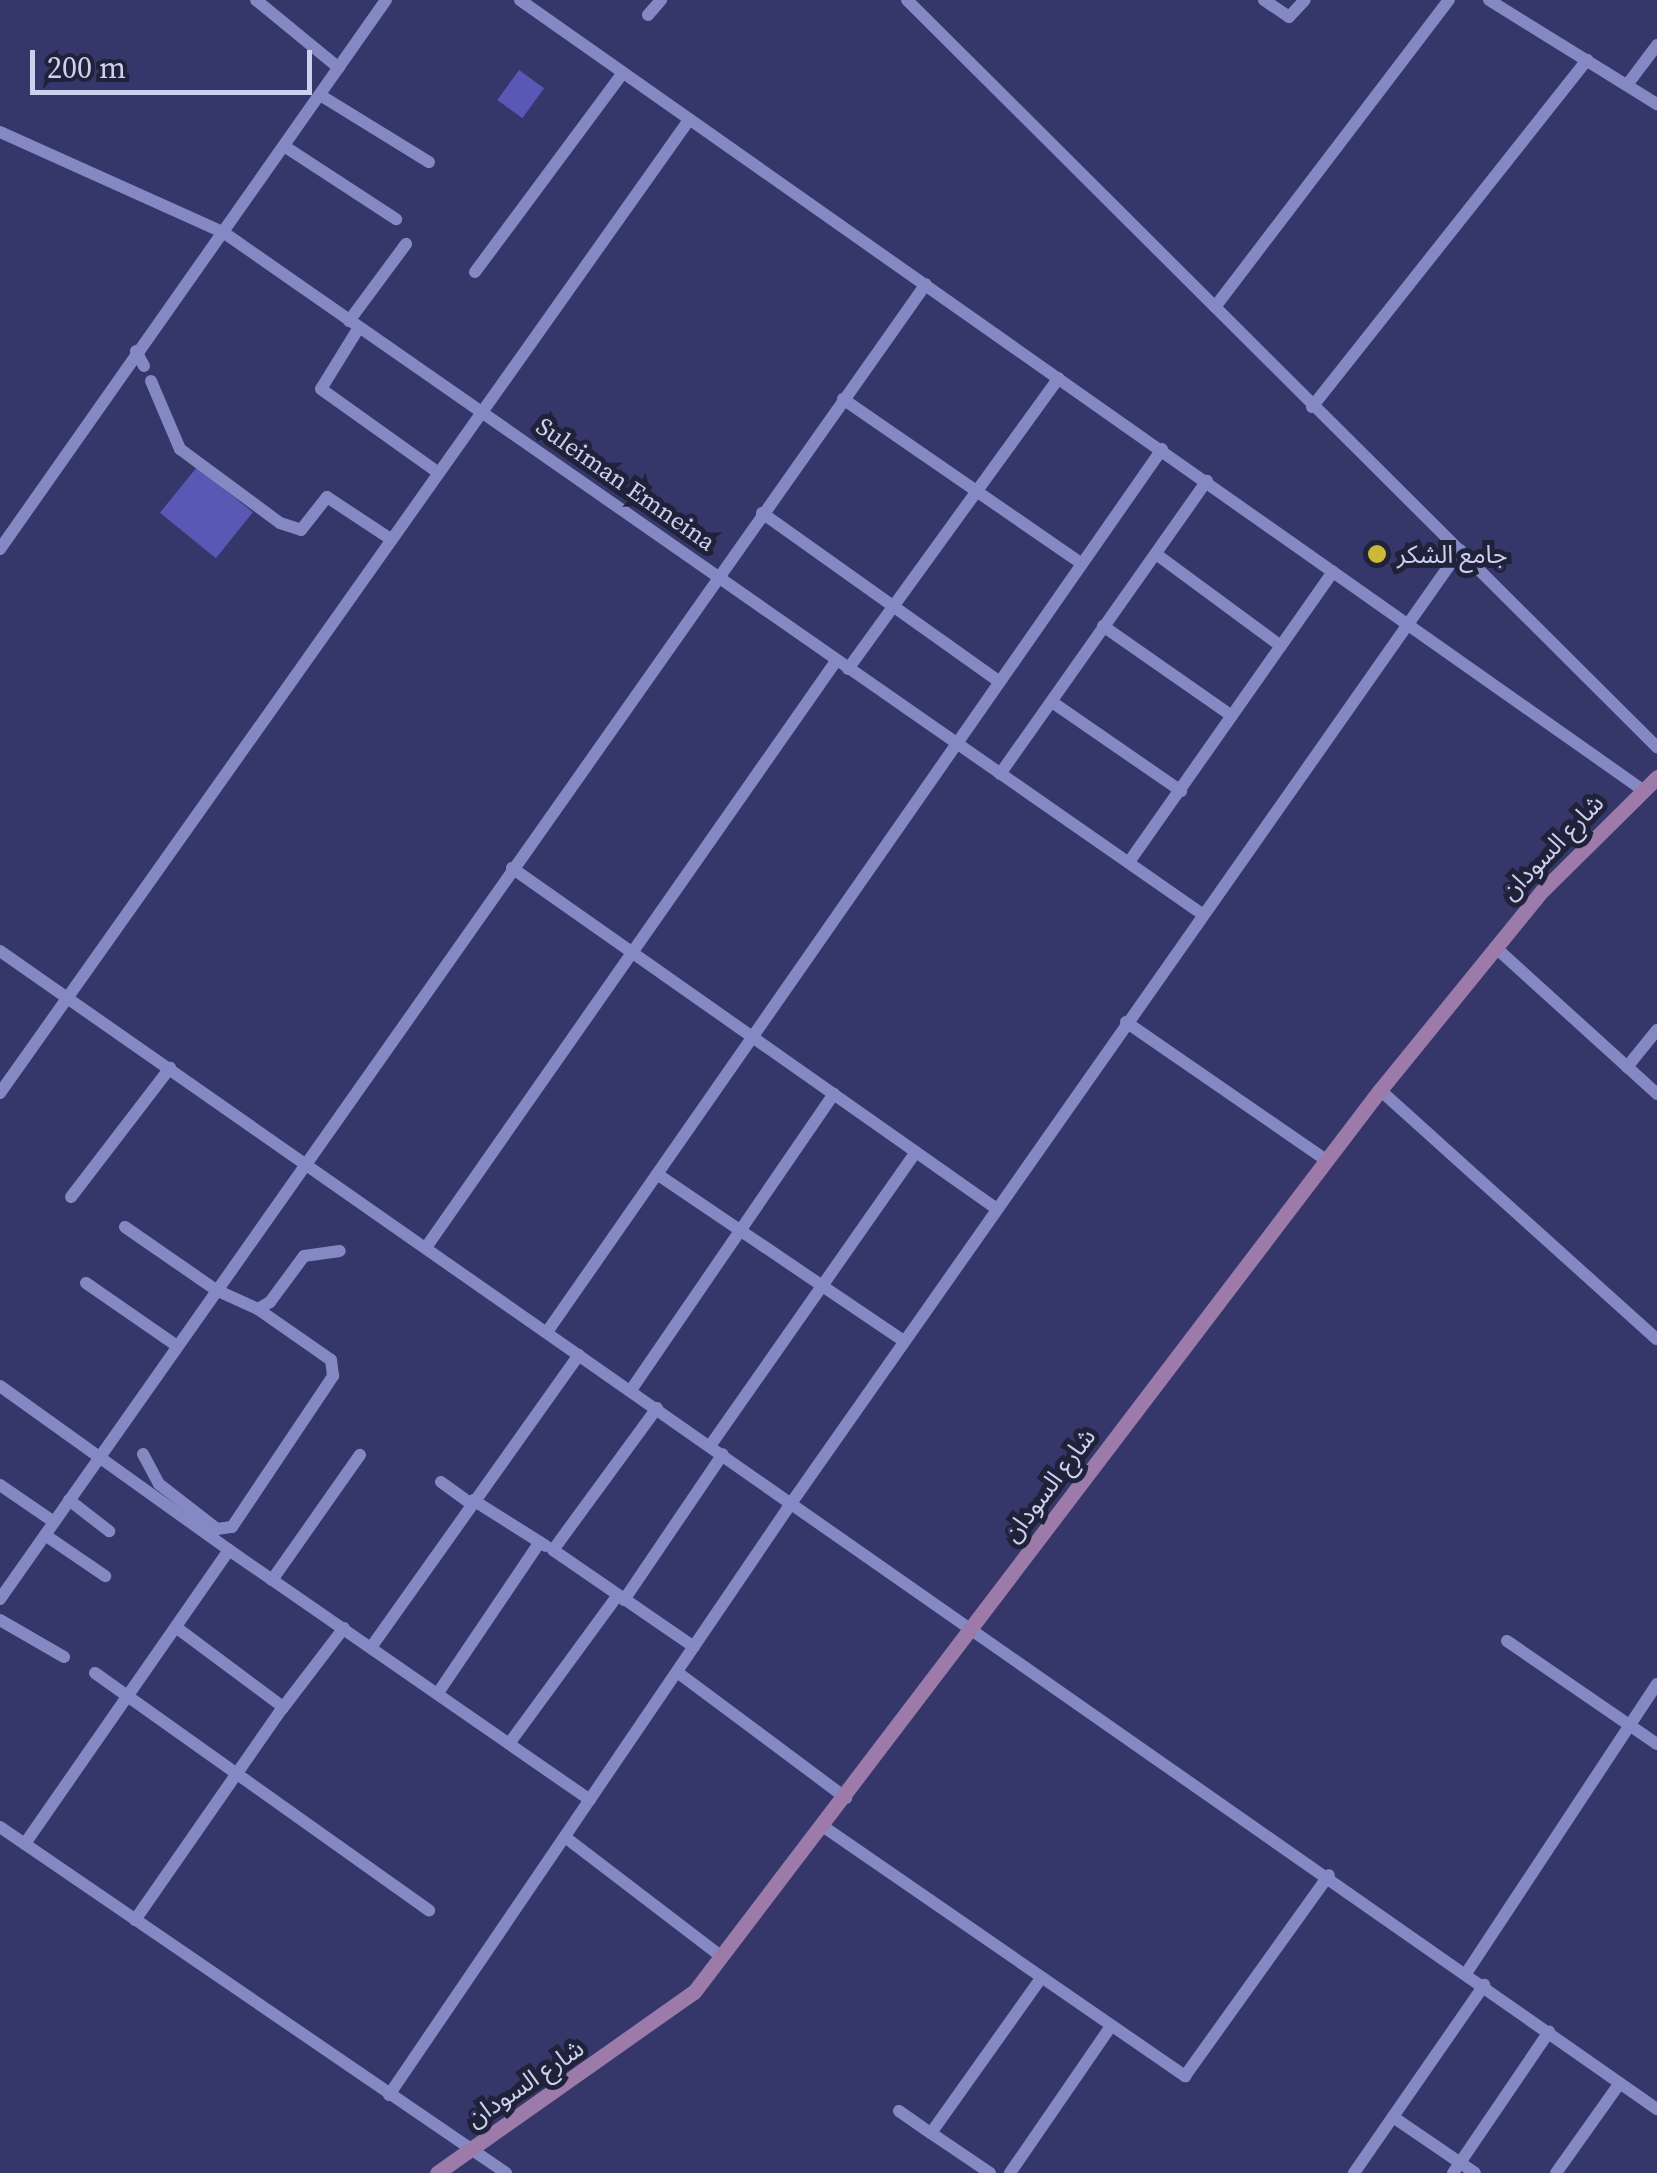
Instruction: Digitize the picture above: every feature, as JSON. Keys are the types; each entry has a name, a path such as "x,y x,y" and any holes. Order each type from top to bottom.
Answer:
{"main road":[{"name":"شارع السودان","path":"437,2173 682,2004 824,1828 1380,1090 1494,947 1657,777"}],"street":[{"path":"256,0 339,68"},
{"path":"0,549 386,0"},
{"path":"520,0 1643,790"},
{"path":"648,14 661,0"},
{"path":"907,0 1657,747"},
{"path":"1264,0 1290,18 1305,0"},
{"path":"1215,307 1449,0"},
{"path":"1490,0 1657,104"},
{"path":"1627,85 1657,45"},
{"path":"1312,407 1587,60"},
{"path":"475,272 623,73"},
{"path":"320,95 429,162"},
{"path":"0,1093 436,470 689,120"},
{"name":"Suleiman Emneina","path":"0,132 222,232 1202,914"},
{"path":"284,146 396,219"},
{"path":"406,244 354,325 321,389 436,470"},
{"path":"0,1599 926,284"},
{"path":"136,351 144,366"},
{"path":"848,669 974,488 1059,378"},
{"path":"151,381 180,448 280,524 301,530 327,497 389,538"},
{"path":"843,399 1082,564"},
{"path":"547,1332 1162,449"},
{"path":"1000,774 1207,481"},
{"path":"762,513 998,681"},
{"path":"389,2095 792,1502 1406,620 1460,550"},
{"path":"1156,554 1282,646"},
{"path":"1129,862 1333,572"},
{"path":"1103,626 1232,716"},
{"path":"427,1246 836,661"},
{"path":"1052,702 1181,791"},
{"path":"512,868 996,1209"},
{"path":"1494,947 1657,1094"},
{"path":"0,950 972,1630 1329,1874 1657,2109"},
{"path":"1126,1022 1326,1160"},
{"path":"1627,1068 1657,1030"},
{"path":"71,1198 170,1068"},
{"path":"1380,1090 1657,1339"},
{"path":"631,1390 739,1227 834,1094"},
{"path":"710,1446 916,1152"},
{"path":"658,1174 904,1341"},
{"path":"125,1227 216,1290 258,1308 331,1360 333,1376 232,1527 218,1528 159,1484 143,1454"},
{"path":"258,1308 270,1302 304,1256 340,1251"},
{"path":"86,1282 176,1346"},
{"path":"372,1646 579,1355"},
{"path":"0,1386 590,1800"},
{"path":"553,1550 657,1408"},
{"path":"511,1741 723,1454"},
{"path":"272,1580 360,1455"},
{"path":"440,1482 553,1550 694,1647"},
{"path":"0,1486 54,1522"},
{"path":"70,1500 109,1532"},
{"path":"45,1535 106,1576"},
{"path":"438,1693 540,1542"},
{"path":"24,1844 229,1550"},
{"path":"0,1620 64,1657"},
{"path":"177,1628 279,1698 282,1710"},
{"path":"135,1920 344,1628"},
{"path":"1507,1641 1657,1744"},
{"path":"677,1672 846,1798"},
{"path":"95,1674 430,1910"},
{"path":"1467,1972 1657,1684"},
{"path":"0,1827 506,2173"},
{"path":"824,1828 1188,2075 1329,1874"},
{"path":"564,1837 722,1957"},
{"path":"932,2133 1041,1978"},
{"path":"1354,2173 1484,1985"},
{"path":"1010,2173 1111,2026"},
{"path":"1456,2168 1548,2032"},
{"path":"1556,2173 1620,2083"},
{"path":"899,2111 990,2173"},
{"path":"1393,2117 1456,2168 1475,2173"}],"shaded area":[{"path":"519,70 544,88 522,118 497,100"},
{"path":"197,467 253,512 216,558 160,513"}],"place":[{"name":"جامع الشكر","path":"1377,554"}]}
